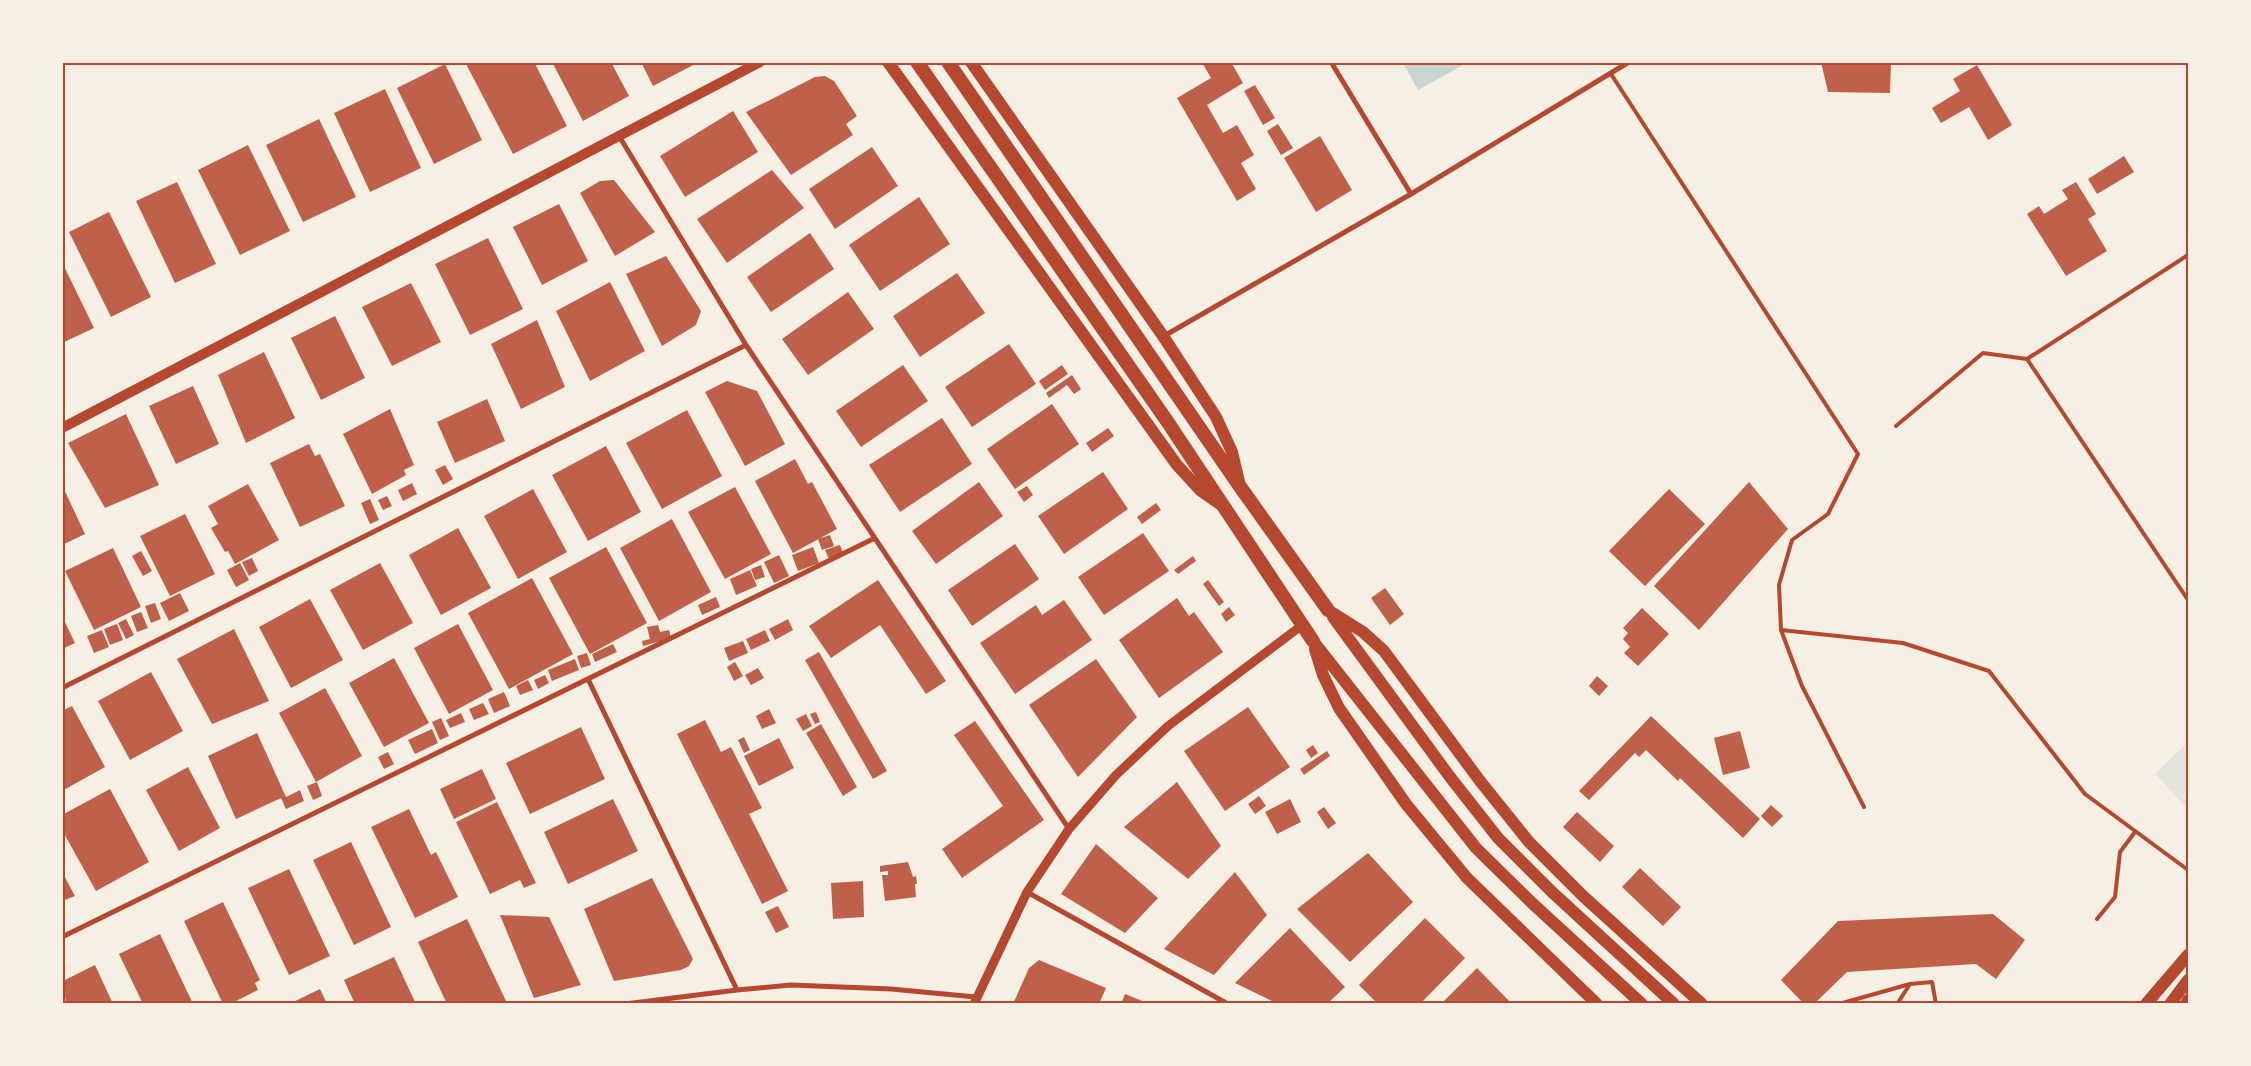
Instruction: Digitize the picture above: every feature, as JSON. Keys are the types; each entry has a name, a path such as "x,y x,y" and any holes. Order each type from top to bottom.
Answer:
{"highway":[{"path":"917,62 1161,413 1301,626 1313,641"},
{"path":"948,62 1241,488 1328,610"}],"main road":[{"path":"62,428 760,62"},
{"path":"888,62 1177,466 1200,490 1220,504"},
{"path":"970,62 1163,336 1216,417 1232,452 1241,488"},
{"path":"1328,610 1450,777 1498,838 1552,892 1674,1004"},
{"path":"1328,610 1363,632 1384,651 1480,781 1529,842 1584,896 1702,1004"},
{"path":"1313,641 1322,675 1339,708 1406,804 1467,878 1596,1004"},
{"path":"1313,641 1476,848 1532,903 1642,1004"},
{"path":"2146,1004 2188,955"},
{"path":"2170,1004 2188,980"},
{"path":"2186,1004 2188,1000"}],"street":[{"path":"1331,62 1411,194"},
{"path":"1163,336 1411,194 1629,62"},
{"path":"619,136 746,345 1069,829"},
{"path":"62,688 746,345"},
{"path":"62,937 875,538"},
{"path":"625,1004 791,985 891,989 975,1000 1027,892 1069,829 1116,775 1168,726 1301,626"},
{"path":"588,679 737,990"},
{"path":"1027,892 1228,1004"}],"lane":[{"path":"1610,74 1858,454 1828,514 1792,540 1779,585 1781,630 1802,686 1864,808"},
{"path":"1896,426 1983,353 2027,359 2188,255"},
{"path":"2027,359 2188,600"},
{"path":"1781,630 1903,643 1990,671 2085,794 2188,870"},
{"path":"2097,919 2115,897 2120,852 2135,832"},
{"path":"1839,1004 1910,984 1932,982 1936,1004"},
{"path":"1902,1004 1899,1001 1910,984"}],"shaded area":[{"path":"1403,63 1467,63 1418,90"},
{"path":"2188,742 2188,804 2186,807 2155,774"}],"building":[{"path":"465,62 534,62 567,126 513,154"},
{"path":"552,62 611,62 629,96 583,121"},
{"path":"641,62 699,62 653,86"},
{"path":"1206,62 1231,62 1243,83 1207,105 1223,133 1237,125 1254,155 1241,163 1256,189 1237,201 1177,98 1211,78 1203,64"},
{"path":"1821,62 1891,62 1890,93 1828,92"},
{"path":"445,64 482,140 434,164 397,88"},
{"path":"1977,65 2012,125 1988,140 1969,107 1941,123 1932,108 1960,91 1953,79"},
{"path":"825,76 834,81 857,116 846,124 853,135 791,175 746,112 815,77"},
{"path":"1255,85 1275,118 1263,125 1244,91"},
{"path":"385,89 421,168 370,192 334,113"},
{"path":"733,111 758,152 685,197 660,156"},
{"path":"319,119 356,197 303,222 266,145"},
{"path":"1278,124 1293,148 1281,155 1267,131"},
{"path":"1320,136 1352,190 1316,212 1284,158"},
{"path":"248,145 290,231 240,255 198,170"},
{"path":"872,147 898,186 835,229 809,189"},
{"path":"2124,156 2134,172 2097,194 2088,179"},
{"path":"772,170 804,208 727,263 697,219"},
{"path":"614,180 655,232 615,256 580,193 600,181"},
{"path":"177,182 216,264 175,283 136,201"},
{"path":"2076,182 2096,214 2088,219 2107,251 2066,276 2027,214 2039,206 2044,214 2068,199 2062,190"},
{"path":"919,197 950,244 880,291 849,245"},
{"path":"559,204 588,261 542,285 513,227"},
{"path":"109,212 151,297 111,317 69,232"},
{"path":"810,233 834,269 771,312 747,277"},
{"path":"488,238 523,309 470,335 435,264"},
{"path":"666,256 701,311 696,325 662,346 626,274"},
{"path":"62,262 94,328 62,343"},
{"path":"957,273 985,313 920,357 893,316"},
{"path":"610,282 645,351 590,381 556,311"},
{"path":"411,283 441,342 392,366 362,307"},
{"path":"848,292 874,329 808,375 782,339"},
{"path":"335,316 365,378 321,400 291,338"},
{"path":"537,320 565,387 521,409 491,344"},
{"path":"1009,344 1036,384 972,427 945,387"},
{"path":"264,352 295,418 246,443 218,375"},
{"path":"903,365 928,401 861,447 836,411"},
{"path":"1062,365 1068,374 1045,390 1039,381"},
{"path":"1072,375 1081,389 1074,394 1067,385 1049,398 1046,393"},
{"path":"727,381 757,391 785,444 745,466 705,392"},
{"path":"193,386 219,444 176,464 149,406"},
{"path":"487,399 505,441 455,463 437,422"},
{"path":"1052,404 1079,444 1015,489 987,449"},
{"path":"390,409 414,465 404,470 406,475 372,494 343,434"},
{"path":"687,410 722,476 662,509 626,443"},
{"path":"126,414 159,485 105,508 68,443"},
{"path":"942,418 972,464 900,512 869,465"},
{"path":"1108,428 1114,436 1092,452 1086,443"},
{"path":"309,444 315,456 320,454 345,506 300,527 270,463"},
{"path":"606,446 641,512 588,541 552,475"},
{"path":"795,459 808,484 812,482 837,529 793,553 755,481"},
{"path":"445,465 453,479 443,485 435,470"},
{"path":"1103,472 1128,509 1064,554 1038,516"},
{"path":"979,482 1003,516 936,564 912,531"},
{"path":"1749,482 1788,529 1699,630 1654,586"},
{"path":"412,483 417,494 403,501 398,490"},
{"path":"248,484 279,540 235,564 228,551 225,552 211,528 218,524 208,506"},
{"path":"62,485 85,534 62,545"},
{"path":"1027,486 1033,495 1024,502 1017,492"},
{"path":"735,487 771,554 725,579 688,512"},
{"path":"533,489 567,552 518,579 484,516"},
{"path":"1669,489 1705,524 1645,586 1609,551"},
{"path":"387,496 392,506 383,510 378,500"},
{"path":"370,499 379,520 370,524 361,503"},
{"path":"1156,503 1161,510 1142,524 1137,517"},
{"path":"185,514 215,574 170,596 140,536"},
{"path":"672,519 711,592 659,621 620,548"},
{"path":"458,528 491,588 441,615 409,555"},
{"path":"1143,533 1169,571 1104,615 1078,577"},
{"path":"830,535 834,546 822,550 818,539"},
{"path":"1015,544 1039,579 972,626 948,590"},
{"path":"840,545 843,553 829,559 825,550"},
{"path":"606,547 647,623 590,654 549,578"},
{"path":"813,547 819,563 798,571 792,555"},
{"path":"113,548 141,607 94,630 65,571"},
{"path":"141,551 152,571 143,576 132,556"},
{"path":"779,555 789,576 774,583 764,562"},
{"path":"1193,556 1196,561 1178,574 1174,570"},
{"path":"252,558 258,571 249,576 242,562"},
{"path":"240,563 249,580 236,587 227,570"},
{"path":"380,563 413,623 363,650 330,590"},
{"path":"761,565 765,577 755,580 751,569"},
{"path":"750,570 757,586 736,595 730,579"},
{"path":"532,578 573,654 509,689 468,613"},
{"path":"878,580 946,681 926,694 880,625 831,658 809,626"},
{"path":"1208,580 1224,602 1219,606 1203,584"},
{"path":"1385,588 1404,614 1390,625 1371,598"},
{"path":"180,593 189,611 169,621 160,603"},
{"path":"716,597 720,607 702,615 698,605"},
{"path":"1177,598 1189,616 1194,612 1223,652 1159,698 1119,640"},
{"path":"310,599 343,660 291,688 259,627"},
{"path":"1064,600 1092,640 1015,694 980,643 1036,605 1042,615"},
{"path":"155,603 161,619 151,623 145,606"},
{"path":"1229,607 1235,615 1226,622 1221,614"},
{"path":"1642,608 1669,634 1638,666 1624,653 1630,647 1623,639 1628,633 1623,628"},
{"path":"141,612 148,628 137,632 131,616"},
{"path":"62,616 75,643 62,649"},
{"path":"126,619 134,635 126,639 118,623"},
{"path":"788,619 793,630 775,640 769,629"},
{"path":"117,624 123,640 110,645 104,629"},
{"path":"458,624 493,690 449,714 414,648"},
{"path":"658,625 660,632 669,630 671,638 643,646 642,641 650,639 647,627"},
{"path":"234,629 269,701 212,724 177,659"},
{"path":"102,630 109,647 94,653 87,636"},
{"path":"765,630 770,641 751,650 746,639"},
{"path":"743,641 748,653 729,661 724,648"},
{"path":"613,644 617,652 595,662 592,654"},
{"path":"819,652 887,771 873,779 805,660"},
{"path":"587,653 591,665 581,668 577,656"},
{"path":"394,658 429,723 384,747 349,683"},
{"path":"575,659 579,670 552,681 548,670"},
{"path":"1096,659 1137,717 1078,777 1029,705"},
{"path":"735,662 743,676 734,681 727,667"},
{"path":"758,668 764,678 751,685 745,675"},
{"path":"151,672 183,731 130,760 98,701"},
{"path":"545,675 549,683 538,689 534,680"},
{"path":"1597,676 1608,686 1599,696 1589,686"},
{"path":"528,680 533,690 520,695 516,686"},
{"path":"325,688 362,756 316,782 279,713"},
{"path":"504,692 510,706 494,713 488,699"},
{"path":"483,703 489,714 474,720 469,709"},
{"path":"72,706 105,767 62,791 62,711"},
{"path":"1248,707 1290,767 1225,811 1184,751"},
{"path":"769,709 776,723 762,729 756,716"},
{"path":"816,712 820,722 815,724 810,714"},
{"path":"461,713 465,722 450,728 446,720"},
{"path":"806,714 812,726 803,731 796,719"},
{"path":"1651,716 1760,819 1743,838 1680,778 1678,781 1646,750 1639,757 1635,753 1589,800 1579,791"},
{"path":"441,718 449,736 440,740 432,722"},
{"path":"705,720 721,752 731,747 762,808 749,814 788,891 762,904 677,734"},
{"path":"975,721 1044,820 962,878 942,849 1003,806 954,735"},
{"path":"821,724 857,787 843,796 806,733"},
{"path":"581,727 605,779 530,814 506,763"},
{"path":"432,729 438,743 415,754 408,740"},
{"path":"1740,731 1750,768 1723,775 1714,738"},
{"path":"257,733 286,797 300,790 304,801 286,809 281,798 236,819 208,756"},
{"path":"744,737 750,750 744,753 738,740"},
{"path":"779,738 794,768 759,786 744,756"},
{"path":"1313,745 1318,753 1311,758 1306,750"},
{"path":"1327,751 1330,756 1304,775 1300,769"},
{"path":"388,752 394,764 384,769 378,757"},
{"path":"188,767 220,828 179,851 146,790"},
{"path":"482,769 496,799 454,819 440,789"},
{"path":"317,782 322,796 313,800 307,786"},
{"path":"1177,782 1221,846 1188,879 1124,827"},
{"path":"110,789 149,862 96,891 62,830 62,815"},
{"path":"1259,796 1266,806 1255,814 1248,804"},
{"path":"613,799 638,851 568,884 544,832"},
{"path":"1290,799 1301,822 1277,834 1265,812"},
{"path":"497,802 536,883 524,888 520,880 490,894 456,822"},
{"path":"1771,805 1783,816 1772,827 1761,816"},
{"path":"1324,807 1336,823 1328,829 1317,812"},
{"path":"409,809 431,855 436,852 458,897 415,918 371,827"},
{"path":"1577,812 1614,846 1600,862 1563,827"},
{"path":"351,842 391,927 354,945 313,860"},
{"path":"1096,844 1158,898 1125,933 1061,894"},
{"path":"1368,853 1413,902 1350,962 1297,909"},
{"path":"908,862 913,877 916,876 916,897 885,901 882,875 888,875 888,871 880,872 880,866"},
{"path":"1640,868 1681,907 1663,926 1622,887"},
{"path":"289,869 330,956 289,975 248,888"},
{"path":"62,872 75,896 62,901"},
{"path":"1235,872 1267,915 1214,975 1164,949"},
{"path":"652,878 693,959 689,966 681,970 614,981 584,909"},
{"path":"863,881 864,917 833,919 831,883"},
{"path":"223,902 260,980 255,983 258,990 230,1004 223,1004 184,921"},
{"path":"778,906 789,927 776,933 765,912"},
{"path":"1993,914 2025,940 1996,979 1976,964 1847,972 1814,1004 1804,1004 1781,980 1838,921"},
{"path":"500,915 549,917 581,985 534,998"},
{"path":"1425,918 1465,958 1420,1004 1378,1004 1359,985"},
{"path":"467,919 506,1001 499,1004 447,1004 418,942"},
{"path":"1290,928 1345,987 1327,1004 1278,1004 1235,983"},
{"path":"160,934 193,1004 143,1004 119,954"},
{"path":"394,957 416,1004 355,1004 344,980"},
{"path":"1039,960 1106,988 1099,1004 1013,1004 1029,968"},
{"path":"95,965 113,1004 66,1004 63,981"},
{"path":"1477,968 1512,1004 1441,1004"},
{"path":"320,989 327,1004 289,1004"},
{"path":"1125,994 1147,1003 1147,1004 1121,1004"}]}
